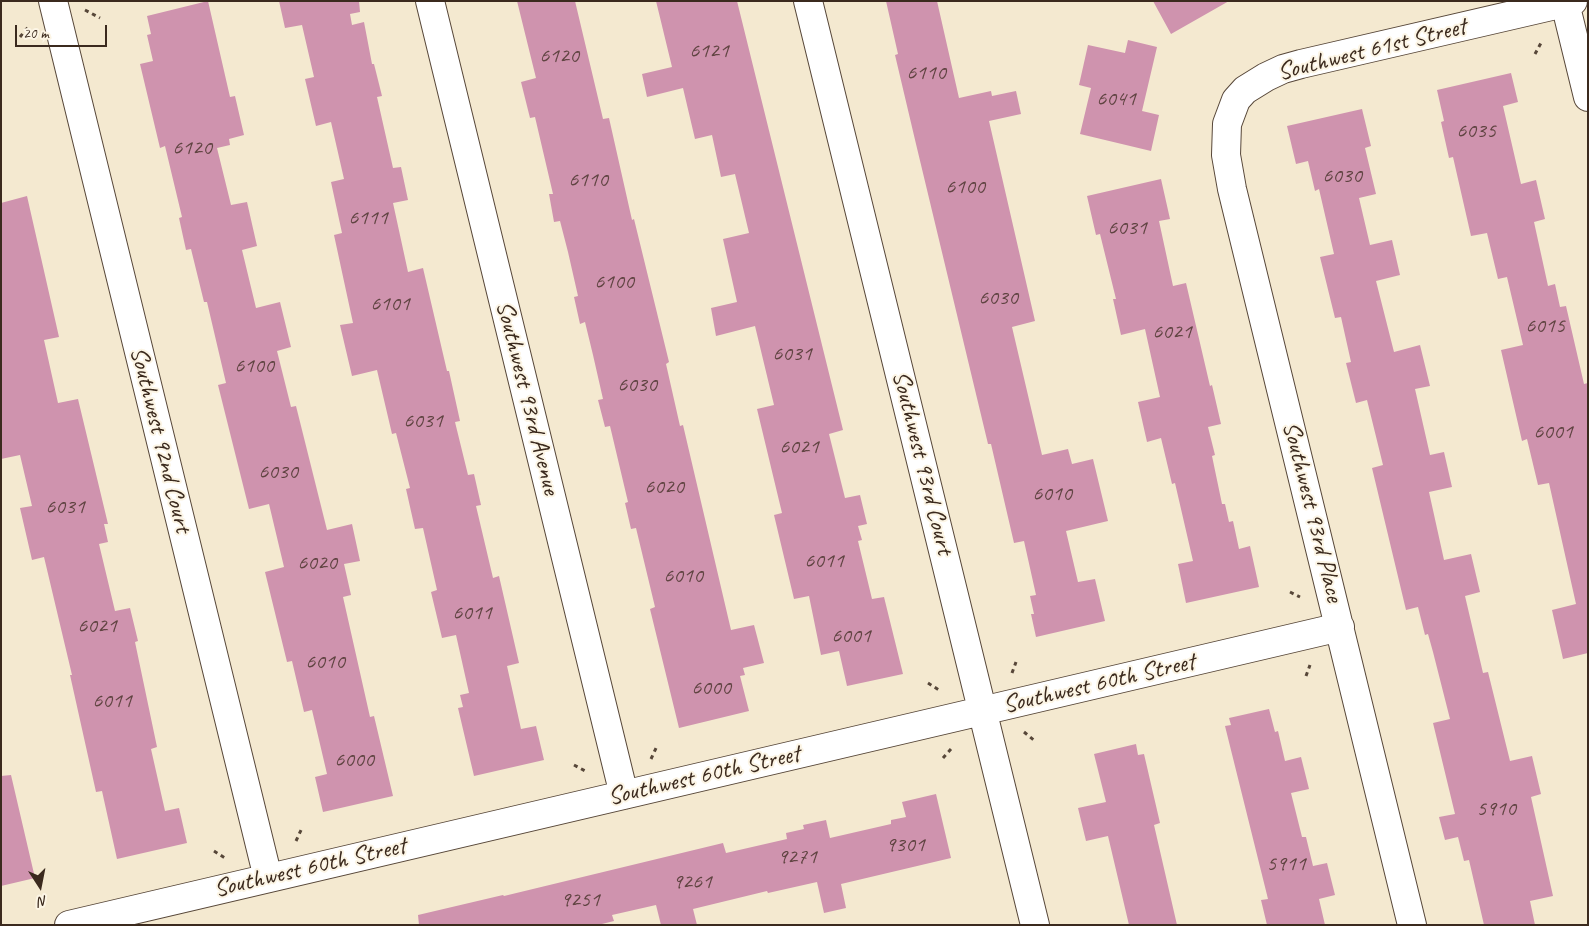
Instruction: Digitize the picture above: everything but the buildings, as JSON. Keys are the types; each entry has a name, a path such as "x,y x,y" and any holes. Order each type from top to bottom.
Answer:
{"street":[{"name":"Southwest 92nd Court","path":"53,1 268,878"},
{"name":"Southwest 93rd Avenue","path":"430,1 624,795"},
{"name":"Southwest 93rd Court","path":"808,1 1035,925"},
{"path":"1569,2 1588,97"},
{"name":"Southwest 61st Street","path":"1236,100 1245,90 1283,69 1569,2"},
{"name":"Southwest 93rd Place","path":"1236,100 1227,124 1228,170 1412,925"},
{"name":"Southwest 60th Street","path":"69,925 1340,627"}],"path":[{"path":"84,10 100,18"},
{"path":"20,37 31,24"},
{"path":"1536,54 1542,41"},
{"path":"1290,592 1304,599"},
{"path":"1010,678 1016,662"},
{"path":"1306,676 1311,662"},
{"path":"928,683 944,693"},
{"path":"1022,730 1036,741"},
{"path":"651,760 657,746"},
{"path":"574,764 592,775"},
{"path":"296,842 302,828"},
{"path":"214,851 225,858"}]}
